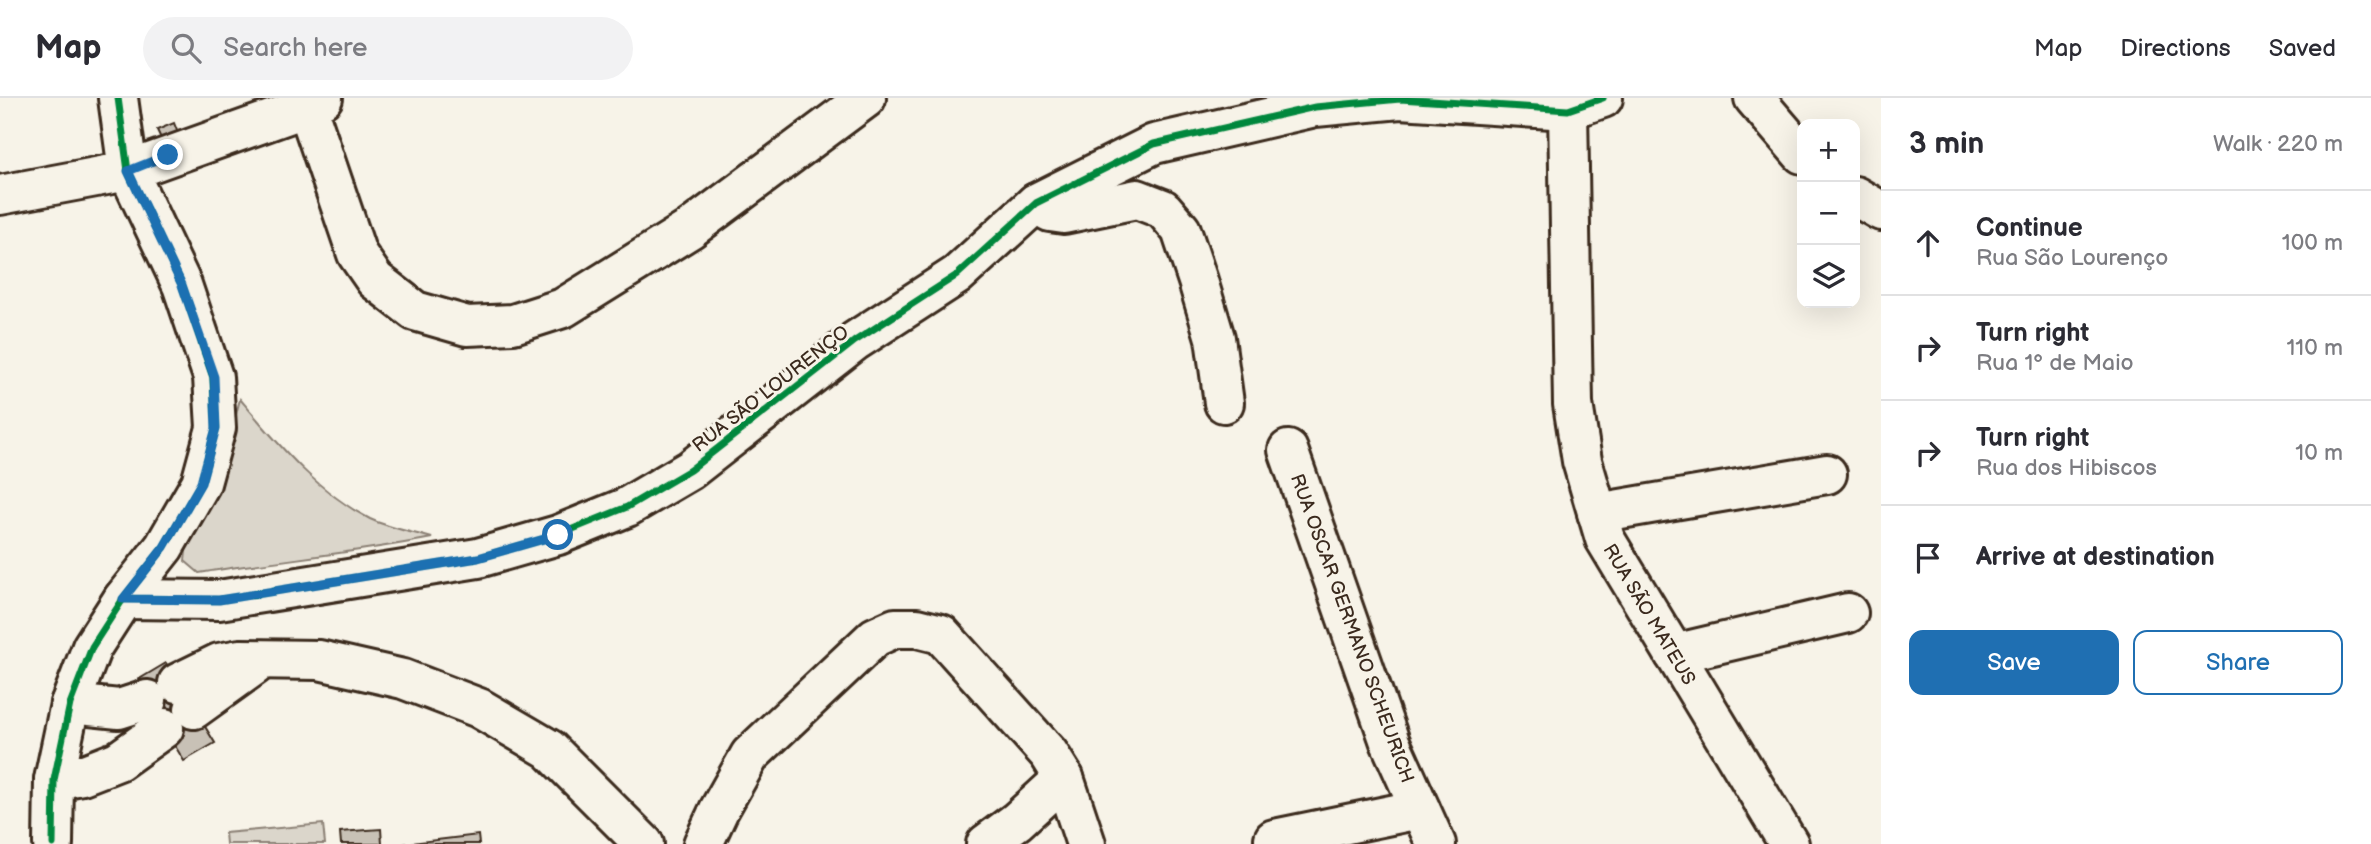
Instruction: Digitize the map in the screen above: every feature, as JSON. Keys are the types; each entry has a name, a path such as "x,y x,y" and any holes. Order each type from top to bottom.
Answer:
{"street":[{"path":"53,844 54,780 70,704 92,647 123,599 164,547 201,483 216,428 214,377 187,298 128,171 118,98"},
{"path":"0,195 128,171 312,101 357,254 375,280 415,311 467,326 513,324 563,307 690,229 866,98"},
{"path":"1754,98 1797,147"},
{"name":"RUA SÃO LOURENÇO","path":"123,599 219,600 478,558 558,535 627,507 690,470 855,341 957,275 1036,203 1154,144 1315,107 1400,99 1586,104"},
{"name":"RUA SÃO MATEUS","path":"1586,104 1573,404 1582,461 1605,538 1789,844"},
{"path":"1036,203 1050,212 1064,214 1138,199 1163,209 1181,230 1198,281 1215,338 1224,403"},
{"path":"1860,199 1881,211"},
{"name":"RUA OSCAR GERMANO SCHEURICH","path":"1287,450 1390,743 1436,844"},
{"path":"1597,513 1828,474"},
{"path":"1674,654 1848,613"},
{"path":"703,844 750,755 875,637 895,628 917,628 941,634 1049,754 1064,778 1086,844"},
{"path":"54,780 82,775 118,761 171,705 262,660 319,660 403,679 479,708 549,749 644,844"},
{"path":"70,704 119,709 171,705"},
{"path":"986,844 1017,821 1064,778"},
{"path":"1274,839 1420,809"}],"shaded area":[{"path":"240,399 299,466 333,495 370,519 432,538 199,573 185,561 187,542 232,430"},
{"path":"323,824 325,844 226,844 225,833"}],"building":[{"path":"174,123 179,136 163,143 157,130"},
{"path":"166,663 215,743 184,761 136,681"},
{"path":"381,829 382,844 341,844 340,832"},
{"path":"478,835 479,844 403,844"}],"cycle path":[{"path":"53,844 54,780 70,704 92,647 123,599 164,547 201,483 216,428 213,377 182,285 128,171 118,98"},
{"path":"123,599 219,600 478,558 558,535 627,507 690,470 855,341 957,275 1036,203 1154,144 1315,107 1400,99 1568,110 1603,98"}],"route":[{"path":"168,155 128,171 182,285 214,377 216,428 201,483 164,547 123,599 219,600 478,558 558,535"}]}
